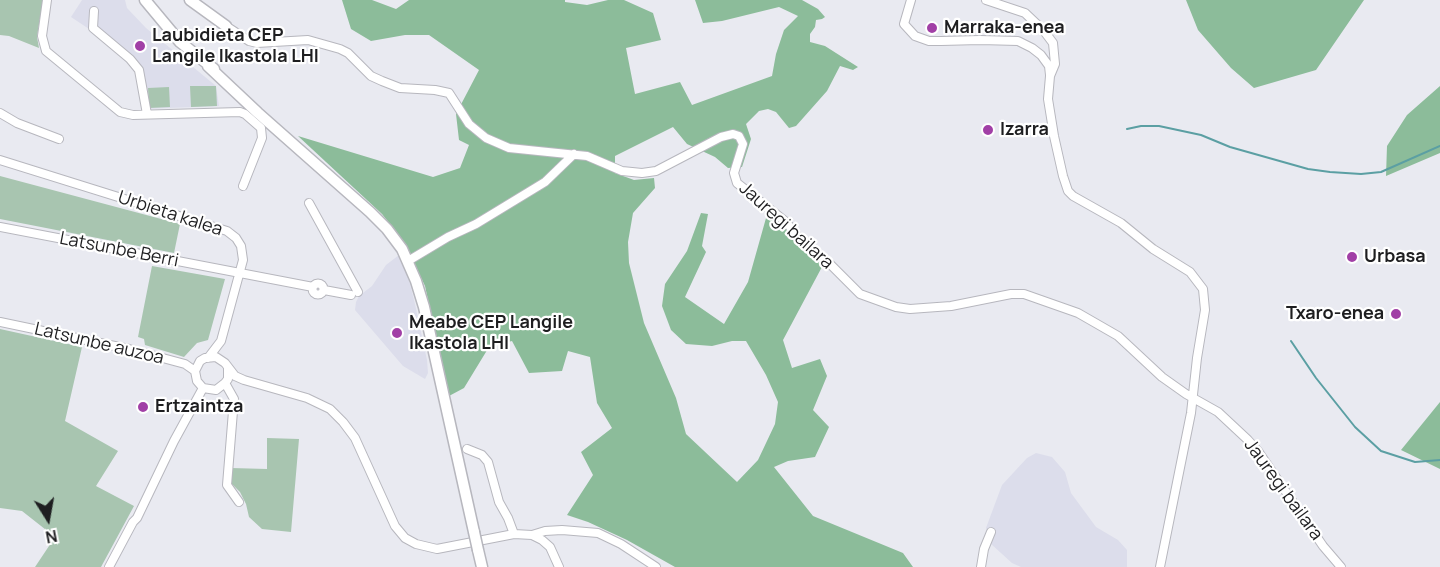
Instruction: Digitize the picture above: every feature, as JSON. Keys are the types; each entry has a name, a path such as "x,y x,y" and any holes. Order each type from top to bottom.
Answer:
{"main road":[{"path":"145,0 180,42 387,229 408,261 424,308 483,567"},
{"path":"193,1 226,26"}],"street":[{"path":"47,0 42,40 49,55 120,112 133,115 240,112 261,128 262,138 243,186"},
{"path":"911,0 904,24 915,36 941,41 1018,41 1041,55 1049,66 1048,99 1068,191 1120,222 1153,249 1190,272 1203,289 1205,310 1188,429 1160,567"},
{"path":"986,0 1025,13 1053,43 1055,64 1050,76"},
{"path":"94,11 93,28 130,59 139,70 147,114"},
{"name":"Jauregi bailara","path":"226,26 249,41 257,43 308,40 340,49 348,53 371,76 382,81 400,88 449,93 469,124 486,138 509,148 587,156 622,171 642,173 656,171 721,137 733,134 739,136 743,144 734,173 737,183 786,222 804,244 828,262 860,294 896,307 910,309 951,306 1011,294 1024,294 1078,313 1118,336 1162,377 1218,412 1258,451 1297,511 1341,567"},
{"path":"0,113 17,123 59,139"},
{"path":"408,261 476,224 545,182 574,154"},
{"name":"Urbieta kalea","path":"0,160 227,231 236,238 242,250 243,260 221,340 208,357"},
{"name":"Latsunbe Berri","path":"0,227 313,287 315,284 320,284 324,290 354,294 309,203"},
{"name":"Latsunbe auzoa","path":"0,322 139,352 185,364 195,371"},
{"name":"Urbieta kalea","path":"221,340 226,365"},
{"path":"226,365 228,379 216,390 203,388 197,381 195,371 200,361 208,357 216,357 226,365 235,376 317,402 336,415 355,438 395,526 405,538 423,547 437,549 514,534 532,535 562,530 598,533 621,544 656,567"},
{"path":"225,383 234,399 227,485 239,502"},
{"path":"109,567 137,518 203,388"},
{"path":"467,449 482,455 488,462 499,502 514,534"},
{"path":"981,567 984,549 991,532"},
{"path":"532,535 542,540 555,554 560,567"},
{"path":"550,567 555,554"}],"shaded area":[{"name":"Laubidieta CEP Langile Ikastola LHI","path":"82,0 125,0 127,8 146,28 216,86 219,106 141,109 143,95 136,70 128,59 71,17"},
{"name":"Meabe CEP Langile Ikastola LHI","path":"399,255 407,272 427,360 428,373 425,379 403,366 355,310 359,296 372,286 386,265"},
{"path":"1036,453 1052,457 1065,472 1071,493 1096,527 1118,540 1127,550 1127,567 1021,567 1012,563 991,544 986,528 1002,485 1027,458"}],"green space":[{"path":"0,0 43,0 37,37 39,48 9,36 0,35"},
{"path":"342,0 372,0 396,9 409,0 565,0 565,2 587,5 608,0 624,0 653,13 661,40 626,48 635,94 680,82 692,105 772,76 784,30 798,16 779,7 722,21 703,23 695,0 802,0 818,9 825,17 816,20 815,27 810,34 810,42 825,46 858,67 853,70 840,66 827,91 796,126 789,128 776,112 768,109 759,111 746,124 751,139 742,167 728,168 715,157 687,144 673,127 615,156 615,173 634,180 654,178 655,188 633,213 628,242 629,263 644,323 676,398 686,434 737,482 758,460 775,424 778,402 766,375 746,341 732,341 712,346 686,344 671,330 662,306 665,284 687,251 701,213 708,214 702,246 706,252 685,297 724,324 748,282 768,211 780,219 799,245 823,265 783,340 792,368 820,359 827,376 813,410 829,427 815,457 788,461 774,467 813,516 903,553 913,567 675,567 627,540 567,515 593,475 581,452 612,428 597,403 590,357 568,351 562,371 529,373 512,341 489,347 464,388 449,396 425,286 404,242 382,214 298,136 433,177 460,168 469,145 459,140 456,114 479,70 429,35 405,35 371,41 351,29"},
{"path":"1186,0 1364,0 1316,70 1254,88 1231,68 1198,30"},
{"path":"190,86 216,86 217,106 191,107"},
{"path":"1440,86 1440,153 1386,176 1387,146 1407,115"},
{"path":"169,87 170,107 149,108 148,88"},
{"path":"0,176 180,224 174,253 0,219"},
{"path":"152,266 225,279 208,340 197,343 184,357 145,345 144,339 138,337"},
{"path":"0,329 82,347 65,421 118,451 96,486 134,506 101,567 35,567 55,537 22,511 0,508"},
{"path":"1440,402 1440,469 1401,450"},
{"path":"267,438 299,439 291,532 262,529 249,517 240,492 228,483 228,476 232,475 231,468 267,469"}],"waterway":[{"path":"1127,129 1159,126 1201,135 1230,147 1308,169 1361,174 1381,172 1440,146"},
{"path":"1291,341 1316,378 1355,427 1381,451 1415,462 1440,460"}],"place":[{"name":"Marraka-enea","path":"932,28"},
{"name":"Laubidieta CEP Langile Ikastola LHI","path":"140,46"},
{"name":"Izarra","path":"988,130"},
{"name":"Urbasa","path":"1352,257"},
{"name":"Txaro-enea","path":"1396,314"},
{"name":"Meabe CEP Langile Ikastola LHI","path":"397,333"},
{"name":"Ertzaintza","path":"143,407"}]}
